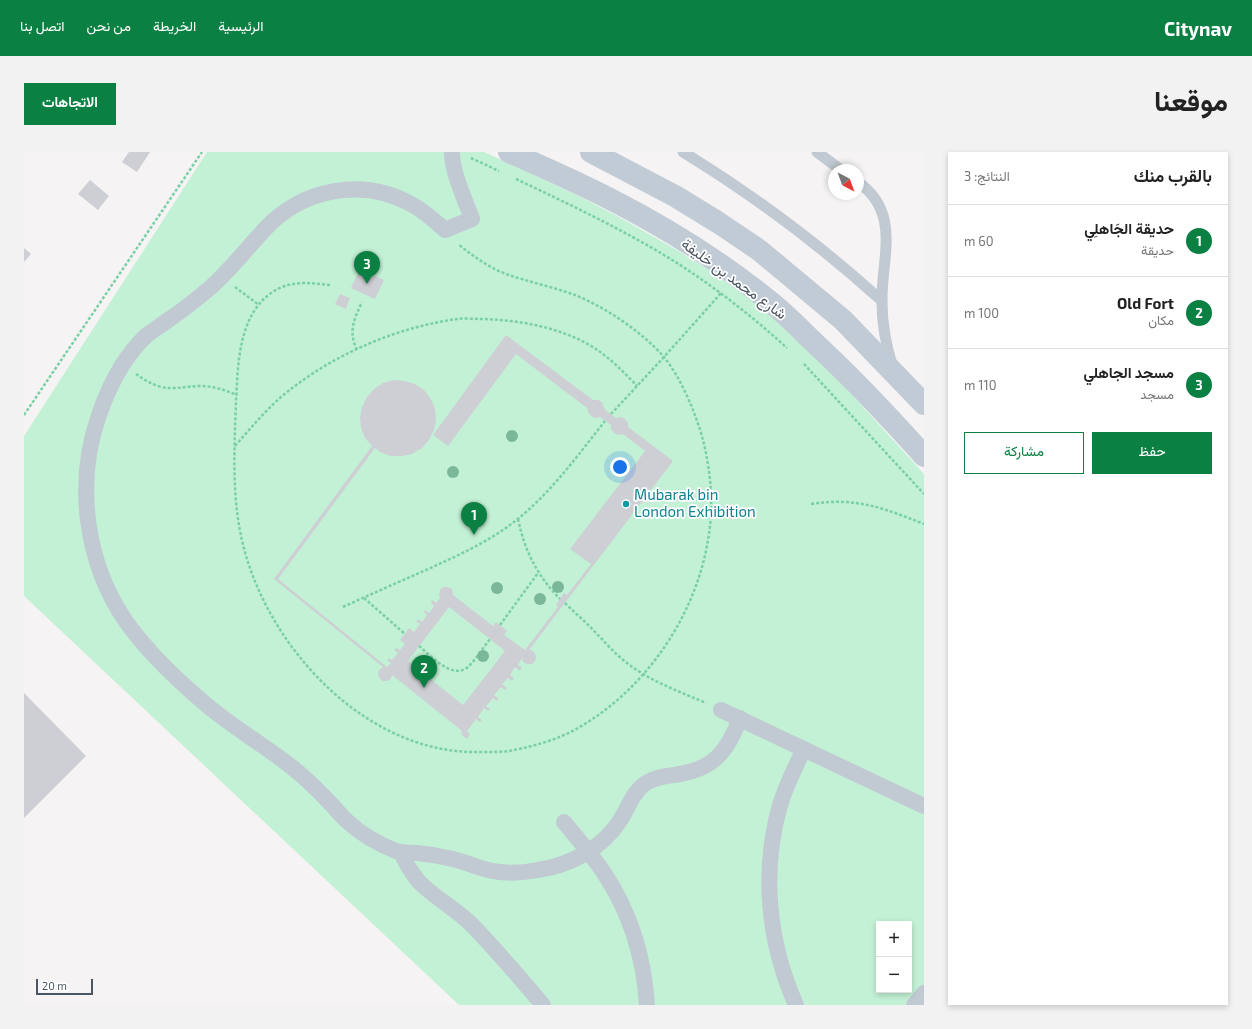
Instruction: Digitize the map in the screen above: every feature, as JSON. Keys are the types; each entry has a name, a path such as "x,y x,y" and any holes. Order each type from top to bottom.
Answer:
{"main road":[{"name":"شارع محمد بن خليفة","path":"509,152 610,199 659,225 701,252 773,304 861,388 924,456"},
{"path":"590,152 675,196 719,222 759,250 843,320 924,404"}],"street":[{"path":"458,154 452,160 472,219 445,230 422,210 395,196 365,190 346,189 328,192 304,200 293,205 278,216 264,229 244,254 221,278 196,300 148,335 124,362 107,394 99,414 93,435 87,479 87,508 92,545 98,566 116,606 145,645 163,665 202,702 245,735 290,766 311,784 346,820 362,833 401,853 437,856 491,871 515,873 541,870 559,865 589,852 612,832 622,819 635,794 643,785 666,775 686,773 707,765 718,757 728,745 740,718"},
{"path":"721,710 924,806"},
{"path":"796,1005 787,985 780,963 772,926 769,896 769,865 773,835 780,805 790,776 804,749"},
{"path":"564,822 604,872 617,894 627,916 636,940 642,964 647,1005"},
{"path":"401,853 407,866 416,878 427,889 453,908 479,932 543,1005"},
{"path":"914,1005 924,993"}],"lane":[{"path":"683,152 726,178 767,206 845,268 882,301"},
{"path":"817,152 833,164"},
{"path":"864,188 871,194 878,205 884,217 887,230 882,301 885,336 894,372"}],"path":[{"path":"24,415 202,152"},
{"path":"458,154 505,174"},
{"path":"511,177 632,237 678,264 744,311 789,349"},
{"path":"330,286 306,282 295,283 284,286 266,297 246,328 239,354 234,446 234,484 238,522 246,559 260,594 278,628 300,659 310,670 326,686 355,710 388,730 425,745 465,752 505,751 545,743 582,726 615,703 643,674 667,644 686,611 700,575 709,538 711,500 708,462 699,425 684,390 664,357 639,333 610,313 579,296 508,274 490,266 458,244 445,230"},
{"path":"611,414 736,277"},
{"path":"221,278 260,305"},
{"path":"357,350 353,343 352,328 353,320 362,302"},
{"path":"234,446 262,414 281,397 323,368 357,350 401,332 430,324 458,319 519,322 554,330 587,344 606,356 637,386"},
{"path":"799,359 924,494"},
{"path":"124,362 134,373 146,381 160,386 174,388 201,386 213,387 236,394"},
{"path":"343,607 471,550 495,536 539,501 558,481 605,421"},
{"path":"811,504 839,501 866,504 879,507 924,524"},
{"path":"518,519 525,546 538,573 560,599"},
{"path":"500,625 538,573"},
{"path":"364,598 405,634"},
{"path":"565,603 597,633 610,649 643,674 721,710"},
{"path":"419,646 446,668 456,671 467,668 490,639"}],"green space":[{"path":"207,152 484,152 577,195 626,221 709,270 742,293 773,318 832,373 924,474 924,1005 459,1005 24,596 24,436"}],"building":[{"path":"129,152 150,152 137,172 122,162"},
{"path":"90,180 109,196 98,210 78,194"},
{"path":"24,248 31,254 24,262"},
{"path":"360,269 384,280 375,299 351,288"},
{"path":"340,294 350,298 346,309 335,304"},
{"path":"506,335 593,400 602,402 605,410 616,418 621,417 625,419 628,423 628,427 673,461 529,650 535,653 535,661 532,664 527,664 523,662 522,658 518,665 522,668 520,671 515,667 510,675 514,678 512,681 508,678 502,684 507,688 505,690 501,687 494,695 498,698 497,701 493,698 486,706 490,709 488,711 484,708 478,717 482,720 480,722 476,719 467,731 470,734 467,739 461,734 462,731 392,675 391,679 387,681 380,679 378,675 379,670 383,667 274,579 372,446 365,438 361,428 360,417 362,407 367,397 374,389 383,383 394,380 415,384 424,390 431,399 435,409 436,420 434,430 429,440 422,448 412,454 391,456 380,452 375,448 278,579 387,667 391,663 387,660 389,658 392,660 398,653 394,650 396,648 400,650 405,644 400,640 409,628 414,632 420,624 416,622 418,619 422,622 427,615 424,612 425,610 429,613 434,606 431,603 432,600 436,603 440,598 440,590 444,587 452,589 453,595 493,626 496,622 507,631 504,635 525,650 558,607 556,605 564,593 567,595 591,564 570,549 645,451 623,434 618,435 614,433 611,429 611,425 600,417 595,418 591,416 587,408 516,354 448,446 433,435","holes":["449,607 505,651 463,705 408,661"]},
{"path":"24,693 86,756 24,818"}],"place":[{"name":"مسجد الجاهلي","path":"367,284"},
{"name":"Mubarak bin London Exhibition","path":"626,504"},
{"name":"حديقة الجَاهلِي","path":"474,535"},
{"name":"Old Fort","path":"424,688"}]}
